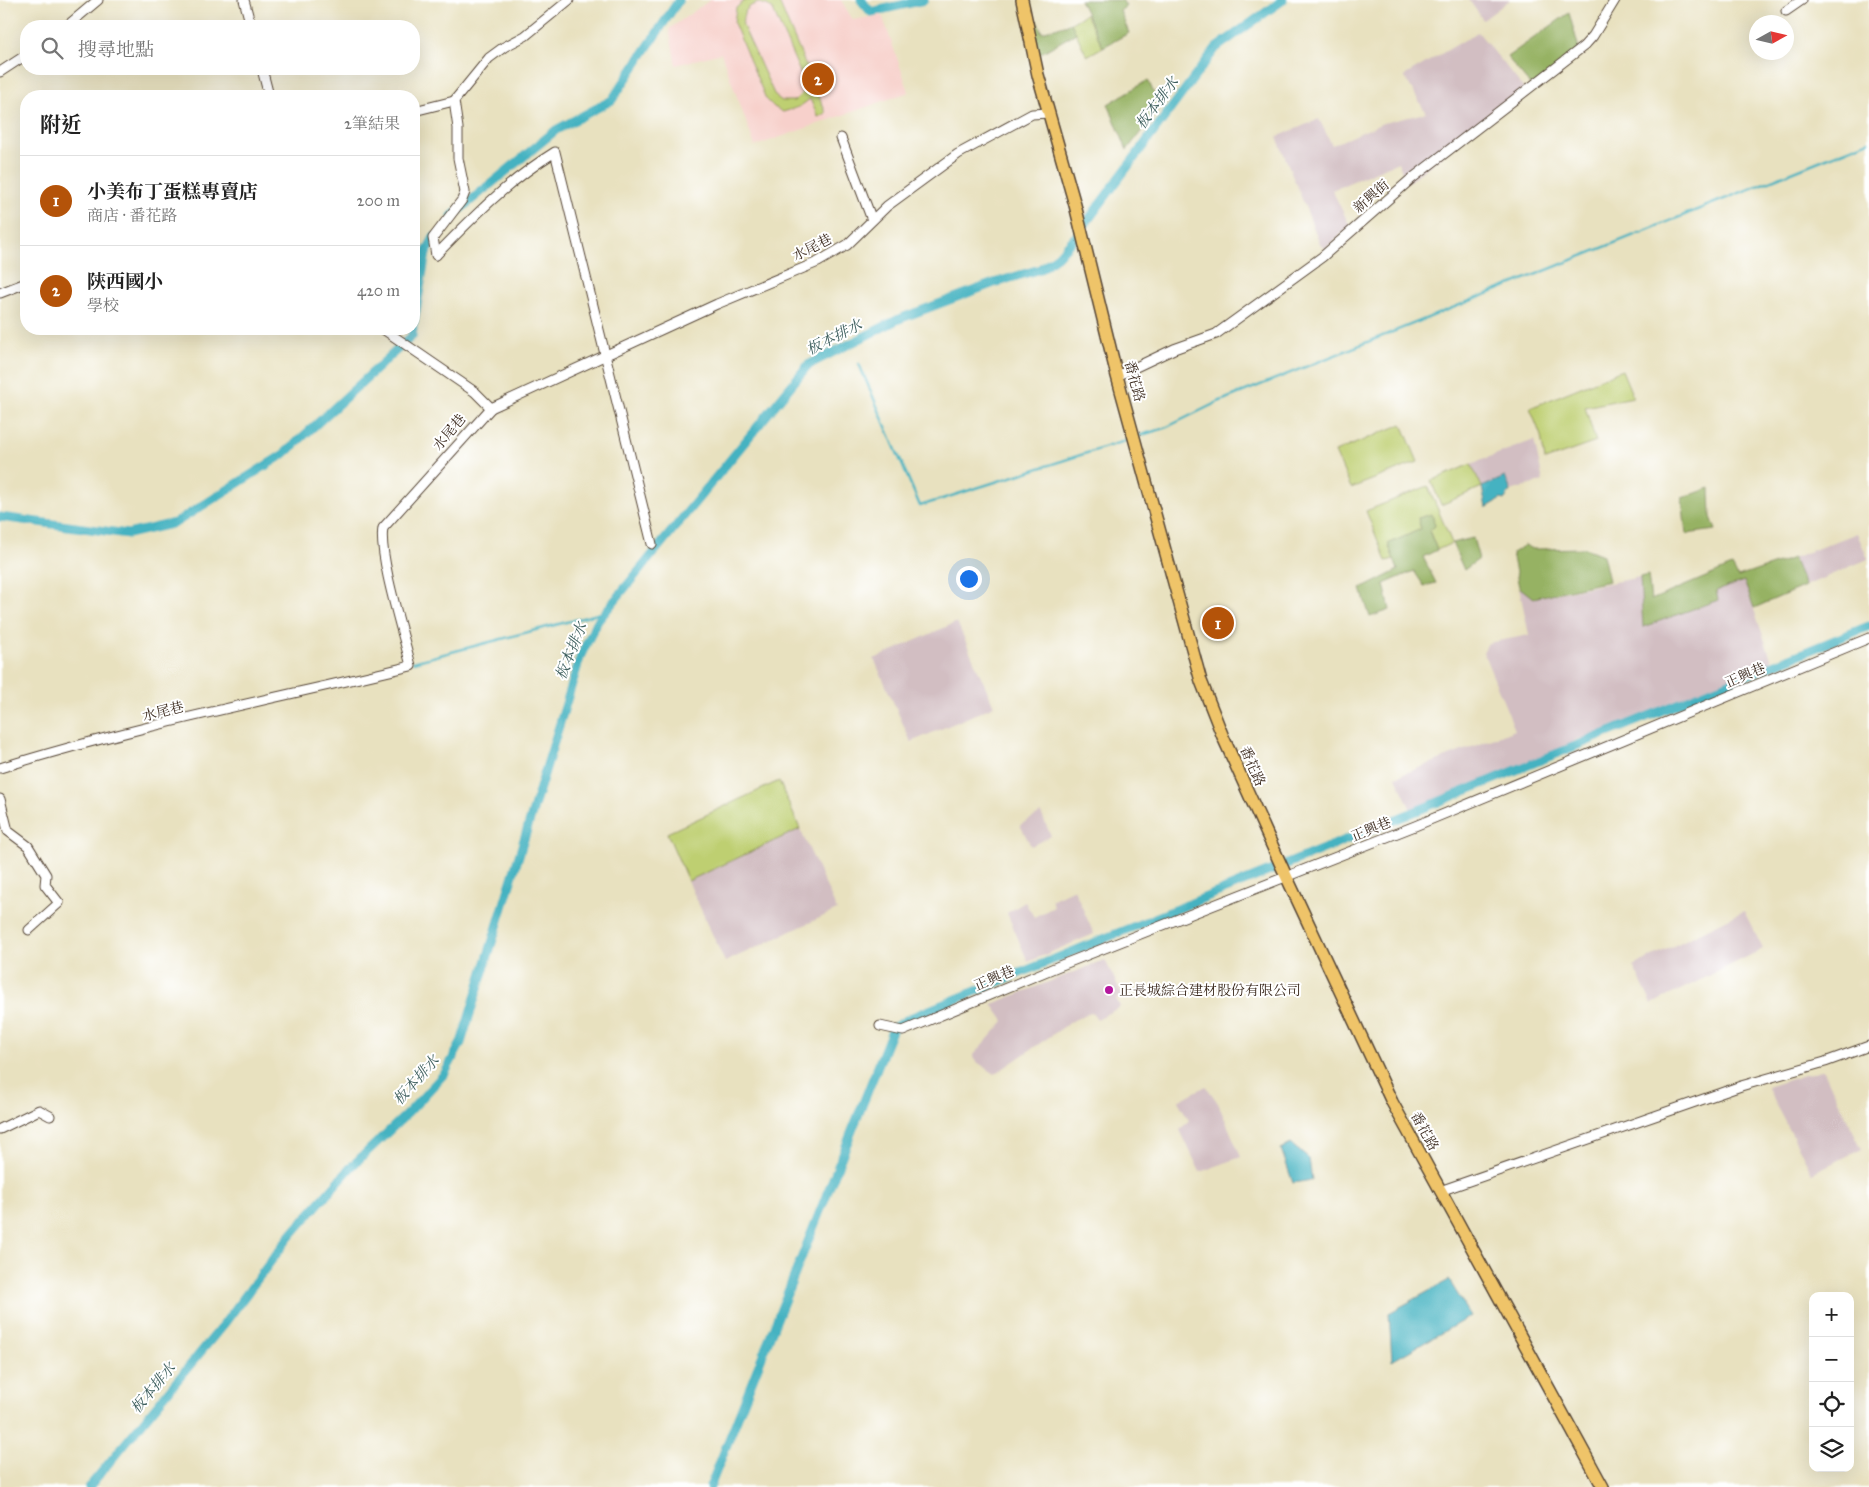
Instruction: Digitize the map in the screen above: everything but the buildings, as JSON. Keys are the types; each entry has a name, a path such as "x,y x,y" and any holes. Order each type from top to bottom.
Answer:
{"main road":[{"name":"番花路","path":"1022,0 1038,75 1075,205 1117,376 1201,681 1223,737 1392,1102 1603,1487"}],"street":[{"path":"74,20 98,0"},
{"path":"244,0 249,20"},
{"path":"420,110 454,101 490,58 504,47 525,36 569,0"},
{"name":"新興街","path":"1117,376 1174,350 1216,334 1322,257 1410,180 1584,46 1593,36 1615,0"},
{"path":"1786,11 1802,0"},
{"path":"0,72 20,59"},
{"path":"264,75 267,90"},
{"path":"454,101 458,158 465,192 462,200 433,238 436,255 497,193 528,169 555,152 652,544"},
{"name":"水尾巷","path":"0,768 141,730 411,666 386,562 381,537 383,528 491,408 717,304 818,262 847,245 887,206 958,154 1032,114 1049,113"},
{"path":"841,138 872,220"},
{"path":"0,293 20,285"},
{"path":"392,335 475,392 491,408"},
{"name":"正興巷","path":"880,1026 903,1031 1059,966 1288,877 1656,728 1869,638"},
{"path":"0,799 8,831 28,846 46,875 45,885 59,903 29,930"},
{"path":"1440,1191 1741,1086 1825,1062 1869,1046"},
{"path":"0,1129 38,1110 50,1116"}],"shaded area":[{"path":"710,0 841,0 853,20 882,15 909,92 755,146 721,53 676,65 669,29"},
{"path":"1469,0 1510,0 1483,20"},
{"path":"1478,32 1526,91 1407,183 1398,162 1332,190 1350,226 1326,248 1321,246 1277,137 1319,119 1332,145 1383,123 1426,113 1404,76"},
{"path":"1534,440 1543,481 1511,491 1505,477 1482,487 1471,464"},
{"path":"1857,533 1868,559 1805,586 1793,558"},
{"path":"1640,577 1643,626 1718,600 1716,591 1744,581 1774,667 1596,737 1577,739 1559,754 1412,812 1396,777 1515,730 1483,652 1488,643 1529,635 1519,587 1533,598"},
{"path":"957,622 994,706 911,742 874,659"},
{"path":"1041,813 1051,836 1031,846 1020,825"},
{"path":"800,829 837,910 725,962 688,881"},
{"path":"1074,889 1094,934 1028,962 1007,913 1025,902 1034,917 1054,907 1051,900"},
{"path":"1744,911 1763,949 1652,1004 1633,966"},
{"path":"1105,960 1123,996 1116,998 1120,1007 1097,1019 1092,1012 1074,1020 995,1074 977,1062 973,1056 1004,1021 992,1004"},
{"path":"1823,1070 1862,1149 1812,1173 1767,1087"},
{"path":"1206,1086 1218,1103 1241,1157 1200,1172 1180,1130 1189,1120 1178,1101"}],"green space":[{"path":"745,0 778,0 826,113 818,117 810,99 799,107 783,112 766,99 734,23 736,8","holes":["759,3 767,5 773,10 803,79 803,92 794,101 782,101 775,96 743,26 744,14 748,8"]},
{"path":"1080,0 1122,0 1126,6 1120,11 1129,33 1103,47"},
{"path":"1569,13 1580,52 1532,87 1507,57"},
{"path":"1086,14 1103,47 1087,56 1071,23"},
{"path":"1027,19 1037,20 1042,32 1071,23 1076,33 1034,57"},
{"path":"1148,80 1160,107 1127,150 1108,104"},
{"path":"1622,370 1633,397 1585,407 1596,442 1545,460 1541,436 1530,408"},
{"path":"1402,424 1418,462 1351,488 1335,452"},
{"path":"1471,464 1482,487 1441,505 1431,481"},
{"path":"1428,486 1452,543 1437,550 1429,530 1435,526 1431,515 1418,518 1421,529 1388,544 1394,559 1386,561 1366,511"},
{"path":"1710,488 1711,517 1716,530 1686,534 1682,498"},
{"path":"1432,514 1435,526 1429,531 1437,550 1423,557 1436,583 1424,586 1414,571 1384,584 1390,610 1370,617 1361,589 1398,570 1388,544 1421,529 1418,518"},
{"path":"1473,538 1479,559 1464,570 1452,543"},
{"path":"1525,545 1533,549 1585,548 1603,555 1609,581 1533,598 1519,587 1512,553"},
{"path":"1793,558 1805,586 1754,608 1744,581 1716,591 1718,600 1643,627 1640,577 1648,575 1651,600 1732,566 1738,577"},
{"path":"779,781 800,829 688,881 667,833"}],"water":[{"path":"1505,477 1511,491 1504,500 1501,499 1486,508 1482,487"},
{"path":"1291,1144 1309,1159 1312,1180 1293,1183 1281,1149"},
{"path":"1449,1280 1471,1316 1392,1361 1389,1313"}],"waterway":[{"path":"452,216 556,130 612,100 679,0"},
{"path":"861,0 871,12 924,0"},
{"name":"板本排水","path":"89,1487 224,1324 289,1237 352,1166 409,1112 445,1073 461,1043 581,655 597,622 808,365 899,319 994,283 1040,269 1058,256 1077,235 1216,48 1283,0"},
{"path":"1138,436 1165,428 1218,402 1869,141"},
{"path":"420,288 426,253 434,237"},
{"path":"0,517 128,534 175,523 284,454 412,335"},
{"path":"859,364 920,506 1131,439"},
{"path":"413,662 605,612"},
{"path":"710,1487 893,1028 910,1018 1869,626"}],"place":[{"name":"陝西國小","path":"818,79"},
{"name":"小美布丁蛋糕專賣店","path":"1218,623"},
{"name":"正長城綜合建材股份有限公司","path":"1109,990"}]}
